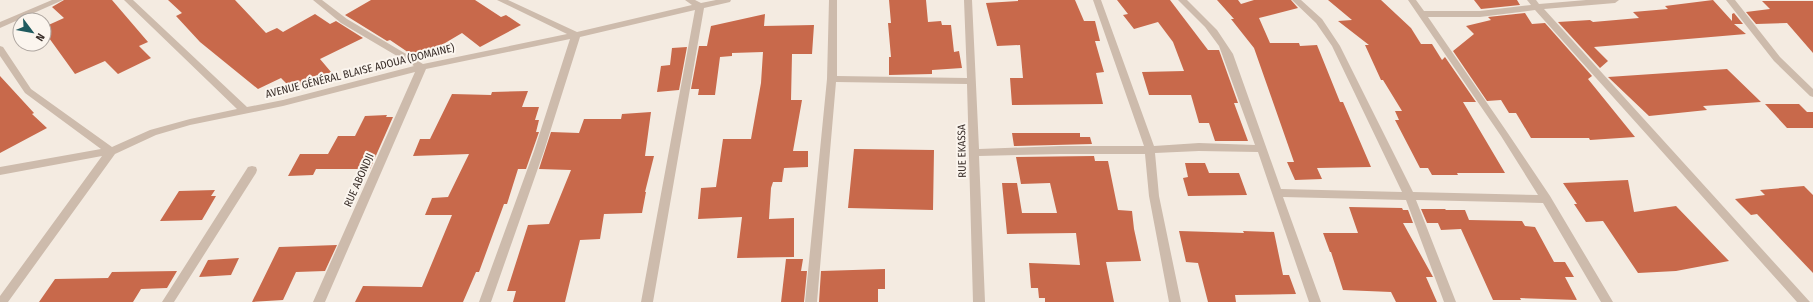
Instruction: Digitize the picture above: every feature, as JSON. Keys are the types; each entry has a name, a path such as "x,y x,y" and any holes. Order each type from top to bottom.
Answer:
{"street":[{"path":"0,25 58,0"},
{"path":"128,0 245,111"},
{"path":"317,0 344,21 422,67"},
{"path":"485,302 539,151 576,35 501,0"},
{"path":"647,302 700,6 689,0"},
{"name":"AVENUE GÉNÉRAL BLAISE ADOUA (DOMAINE)","path":"0,171 111,151 153,132 190,122 283,103 422,67 576,35 727,0"},
{"path":"811,302 832,79 833,0"},
{"name":"RUE EKASSA","path":"968,0 979,302"},
{"path":"1097,0 1150,150 1154,196 1175,302"},
{"path":"1182,0 1213,31 1223,44 1262,149 1315,302"},
{"path":"1296,0 1319,21 1336,46 1410,197 1450,302"},
{"path":"1412,0 1420,14 1476,92 1546,199 1607,302"},
{"path":"1420,14 1480,14 1534,3 1615,0"},
{"path":"1730,0 1777,59 1813,94"},
{"path":"1534,3 1707,196 1805,302 1813,302"},
{"path":"0,49 28,91 111,151 2,302"},
{"name":"RUE ABONDJI","path":"319,302 422,67"},
{"path":"832,79 972,81"},
{"path":"974,153 1060,150 1150,150 1200,147 1262,149"},
{"path":"168,302 252,170"},
{"path":"1277,193 1546,199"}],"building":[{"path":"64,0 112,0 148,42 139,46 151,58 118,74 105,61 75,74 52,42 52,23 64,18 52,7"},
{"path":"168,0 235,0 266,33 277,28 283,32 315,14 330,24 336,21 363,38 320,59 331,72 317,79 316,77 292,89 281,78 258,89 200,42 176,16 182,13"},
{"path":"371,0 475,0 501,17 506,15 521,25 480,47 462,33 418,59 390,40 387,41 345,15"},
{"path":"889,0 926,0 928,22 941,21 942,25 951,25 954,52 959,51 962,68 932,70 932,74 889,75 889,57 891,57 888,23 891,23"},
{"path":"1018,0 1075,0 1084,21 1095,21 1100,41 1095,41 1104,72 1096,73 1103,104 1012,105 1010,78 1023,78 1020,45 997,46 986,3"},
{"path":"1117,0 1170,0 1208,50 1219,50 1238,103 1234,103 1248,141 1215,141 1209,123 1199,123 1191,95 1149,95 1142,72 1184,71 1173,42 1158,22 1134,29 1123,15 1128,14"},
{"path":"1217,0 1238,0 1241,4 1254,0 1291,0 1298,8 1259,18 1270,43 1299,43 1300,46 1317,45 1340,102 1343,102 1371,167 1317,168 1322,179 1295,180 1287,162 1294,162 1254,48 1231,19 1234,19"},
{"path":"1328,0 1381,0 1411,28 1421,44 1432,44 1442,60 1445,57 1476,102 1463,102 1505,173 1457,173 1458,175 1432,175 1428,168 1420,168 1395,120 1399,120 1395,111 1402,111 1383,80 1381,80 1365,45 1369,45 1338,21 1352,20"},
{"path":"1474,0 1517,0 1520,5 1481,9"},
{"path":"1713,0 1732,21 1732,14 1734,13 1743,24 1734,24 1746,34 1594,47 1608,61 1600,68 1558,22 1590,20 1593,22 1639,18 1633,12 1668,9 1665,6"},
{"path":"1762,1 1813,1 1813,53 1787,23 1756,24 1746,12 1770,9"},
{"path":"1525,13 1532,24 1545,23 1592,76 1588,79 1635,137 1590,140 1589,138 1531,138 1516,113 1509,113 1501,100 1487,101 1453,51 1474,34 1466,26 1491,20 1488,17"},
{"path":"765,14 764,26 814,25 812,54 792,54 791,100 802,100 793,151 808,151 808,167 784,168 782,182 773,182 771,188 769,219 794,218 794,257 737,258 742,217 698,219 701,188 716,187 723,139 751,139 761,83 763,52 732,53 732,56 720,57 715,95 698,95 699,89 691,89 699,46 707,46 711,26"},
{"path":"687,47 679,90 657,92 661,66 670,65 672,48"},
{"path":"1727,69 1761,102 1703,106 1707,110 1649,116 1608,77"},
{"path":"0,76 34,113 32,114 47,128 0,153"},
{"path":"528,91 522,107 539,107 535,120 539,120 536,132 539,132 526,169 518,169 507,204 504,204 479,272 476,272 463,302 355,302 363,286 422,287 452,215 425,215 432,198 448,197 469,154 413,156 420,139 430,139 452,94 491,95 492,92"},
{"path":"1765,104 1799,104 1807,112 1813,112 1813,128 1787,128"},
{"path":"651,112 645,156 654,156 645,192 642,213 604,214 600,239 580,240 565,302 513,302 516,291 507,291 528,225 549,224 571,170 539,169 551,132 579,133 584,119 621,119 622,114"},
{"path":"387,115 386,117 393,117 370,169 316,169 313,175 288,176 300,154 328,154 338,136 355,136 365,116"},
{"path":"1012,133 1080,133 1080,137 1090,137 1092,144 1014,146"},
{"path":"854,149 934,150 933,210 848,208"},
{"path":"1094,156 1095,161 1108,161 1118,210 1132,211 1134,229 1141,261 1106,262 1114,302 1045,302 1045,298 1039,298 1038,288 1031,288 1029,263 1080,265 1076,233 1007,234 1002,183 1017,183 1022,213 1057,213 1050,183 1021,184 1016,157"},
{"path":"1185,163 1205,163 1209,173 1239,173 1247,195 1188,196 1183,178 1188,177"},
{"path":"1628,180 1634,212 1676,206 1729,261 1676,271 1638,273 1603,221 1586,222 1574,204 1577,204 1563,183"},
{"path":"1804,186 1813,195 1813,273 1757,214 1751,215 1735,199 1765,195 1760,190"},
{"path":"215,190 211,196 216,196 202,220 160,221 179,191"},
{"path":"1349,207 1402,208 1403,210 1408,210 1413,223 1403,223 1433,277 1426,277 1437,302 1396,302 1391,292 1343,290 1331,252 1323,233 1358,233"},
{"path":"1421,209 1465,210 1469,220 1522,221 1525,226 1535,227 1554,262 1565,262 1574,277 1565,277 1577,300 1520,298 1521,300 1493,300 1461,229 1441,230 1438,223 1427,223"},
{"path":"1179,231 1244,233 1243,231 1274,232 1283,275 1289,275 1296,294 1235,295 1236,302 1208,302 1198,263 1186,262"},
{"path":"337,245 325,271 296,272 283,300 252,302 279,247"},
{"path":"239,258 231,275 199,277 208,260"},
{"path":"786,259 803,259 801,271 807,271 804,302 781,302"},
{"path":"885,269 885,289 878,289 878,302 819,302 821,271"},
{"path":"177,271 167,288 141,289 133,302 39,302 55,279 108,278 112,272"}]}
